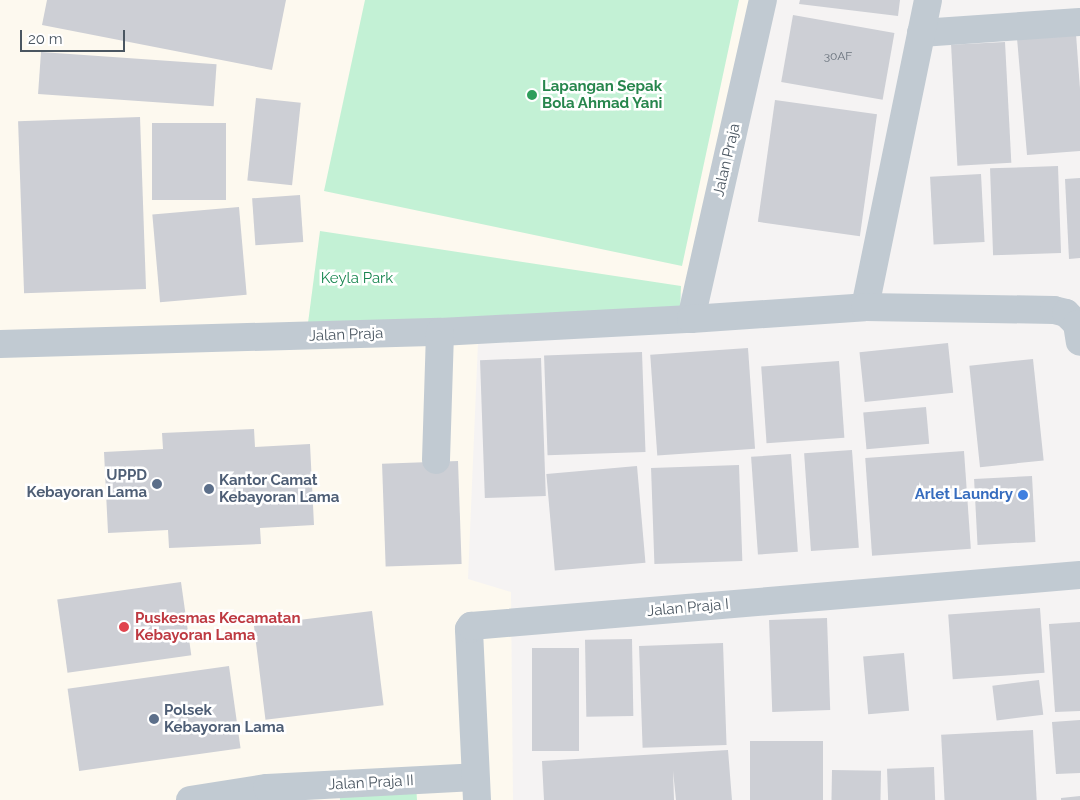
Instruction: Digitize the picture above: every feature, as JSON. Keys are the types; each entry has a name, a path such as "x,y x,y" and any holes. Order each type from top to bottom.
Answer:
{"street":[{"name":"Jalan Praja","path":"691,319 763,0"},
{"path":"865,307 928,0"},
{"path":"922,33 1080,22"},
{"name":"Jalan Praja","path":"0,344 440,332 691,319 865,307 1054,310 1066,313 1076,324 1080,342"},
{"path":"436,460 440,332"},
{"name":"Jalan Praja I","path":"476,788 469,629 472,626 1080,575"},
{"name":"Jalan Praja II","path":"190,800 269,794 476,788"}],"shaded area":[{"path":"0,0 771,0 710,290 479,319 468,579 511,592 513,800 0,800"}],"green space":[{"name":"Lapangan Sepak Bola Ahmad Yani","path":"365,0 739,0 682,266 324,191"},
{"name":"Keyla Park","path":"320,231 681,286 680,312 308,323"},
{"path":"416,783 417,800 340,800 339,789"}],"building":[{"path":"47,0 286,0 272,70 42,25"},
{"path":"800,0 900,0 898,16 799,4"},
{"path":"793,15 894,33 883,100 781,82"},
{"path":"1076,34 1080,89 1080,151 1027,155 1017,38"},
{"path":"1005,42 1011,163 957,166 951,45"},
{"path":"41,52 217,64 214,106 38,94"},
{"path":"256,98 301,103 292,185 247,181"},
{"path":"775,100 877,114 860,236 758,222"},
{"path":"140,117 146,289 24,293 18,121"},
{"path":"152,123 226,123 226,200 152,200"},
{"path":"1058,166 1061,253 993,255 990,168"},
{"path":"981,174 985,242 934,245 930,177"},
{"path":"1080,178 1080,258 1069,259 1065,179"},
{"path":"300,195 303,242 255,245 252,198"},
{"path":"239,207 247,295 160,302 152,215"},
{"path":"948,343 953,393 865,402 859,352"},
{"path":"748,348 755,449 657,456 650,355"},
{"path":"642,352 645,452 548,455 544,355"},
{"path":"541,358 546,496 485,498 480,360"},
{"path":"1033,359 1044,460 980,467 969,366"},
{"path":"839,361 844,438 767,443 761,366"},
{"path":"926,407 929,444 866,449 863,412"},
{"name":"Kantor Camat Kebayoran Lama","path":"254,429 255,447 310,444 314,525 260,528 261,544 169,548 168,530 108,533 104,452 163,449 162,433"},
{"path":"852,450 859,548 811,551 804,453"},
{"path":"964,451 971,549 872,556 865,458"},
{"path":"791,454 798,552 758,555 751,457"},
{"path":"458,461 462,564 386,567 382,464"},
{"path":"739,465 742,561 654,564 651,468"},
{"path":"637,466 645,563 555,571 546,474"},
{"path":"1032,476 1035,542 978,545 974,479"},
{"name":"Puskesmas Kecamatan Kebayoran Lama","path":"181,582 191,655 68,673 57,599"},
{"path":"1040,608 1045,673 953,679 948,614"},
{"path":"372,611 384,705 265,720 254,626"},
{"path":"827,618 830,710 772,712 769,620"},
{"path":"1080,622 1080,711 1055,712 1049,624"},
{"path":"632,639 633,716 586,717 585,640"},
{"path":"723,643 727,745 643,748 639,646"},
{"path":"532,648 579,648 579,751 532,751"},
{"path":"904,653 909,711 868,714 863,657"},
{"name":"Polsek Kebayoran Lama","path":"229,666 241,748 79,771 68,689"},
{"path":"1039,680 1043,715 997,720 992,686"},
{"path":"1080,720 1080,773 1056,774 1052,722"},
{"path":"1033,730 1037,800 945,800 941,735"},
{"path":"750,741 823,741 823,800 750,800"},
{"path":"728,750 732,800 676,800 673,771 674,800 544,800 542,761"},
{"path":"934,767 935,800 888,800 887,769"},
{"path":"832,770 881,771 880,800 831,800"},
{"path":"1080,796 1080,800 1061,800 1061,798"}],"place":[{"name":"Lapangan Sepak Bola Ahmad Yani","path":"532,95"},
{"name":"UPPD Kebayoran Lama","path":"157,484"},
{"name":"Kantor Camat Kebayoran Lama","path":"209,489"},
{"name":"Arlet Laundry","path":"1023,495"},
{"name":"Puskesmas Kecamatan Kebayoran Lama","path":"124,627"},
{"name":"Polsek Kebayoran Lama","path":"154,719"}]}
